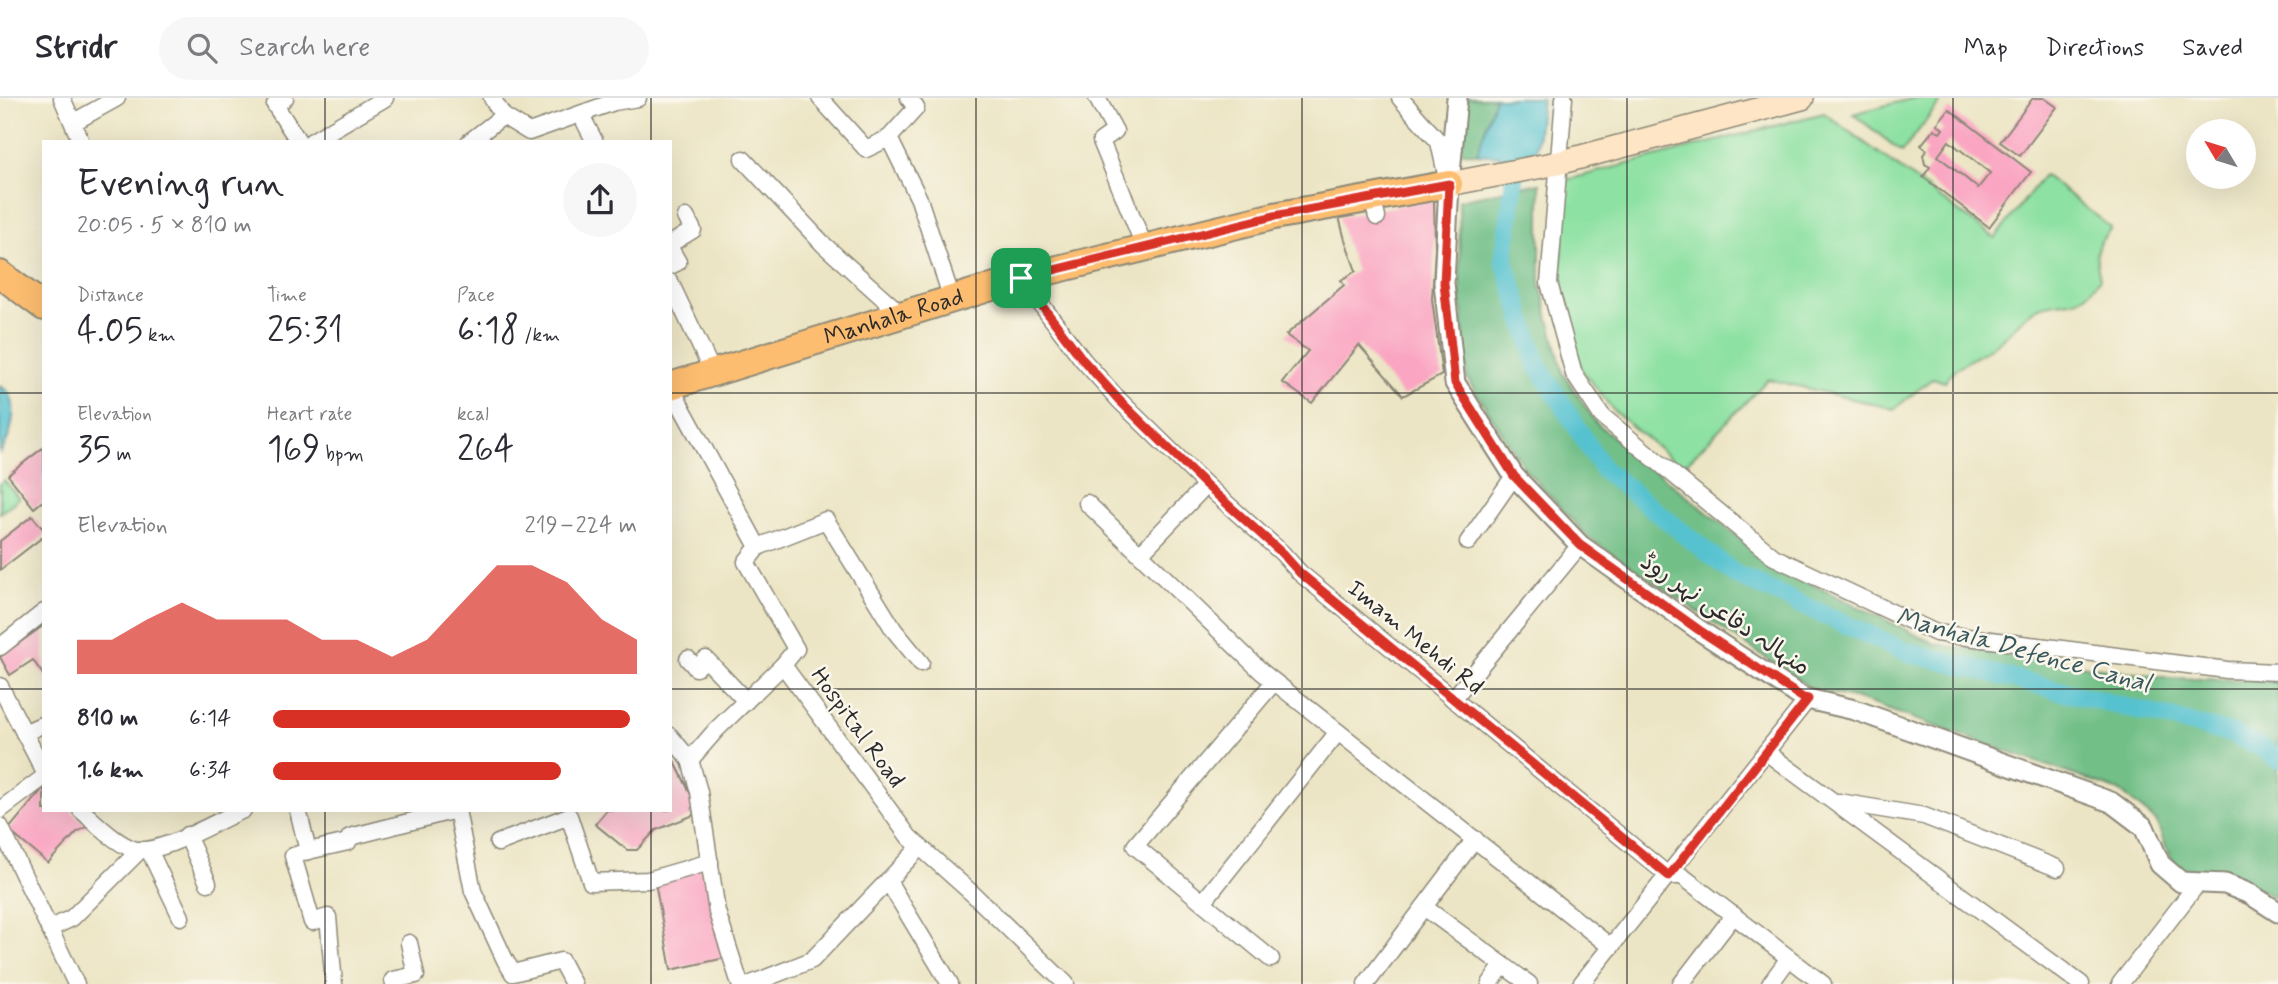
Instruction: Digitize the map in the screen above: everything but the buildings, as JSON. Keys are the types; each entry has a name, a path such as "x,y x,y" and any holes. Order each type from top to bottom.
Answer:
{"main road":[{"path":"1458,182 1553,164 1802,98"},
{"name":"Manhala Road","path":"672,385 1021,278 1274,216 1374,208 1458,182"},
{"path":"0,274 41,301"}],"street":[{"path":"62,98 80,140"},
{"path":"74,122 117,98"},
{"path":"285,98 275,105 298,140"},
{"path":"492,98 503,116 536,136 588,108 638,98"},
{"path":"820,98 866,149 889,138 916,108 909,98"},
{"path":"1097,98 1115,131 1101,141 1145,248"},
{"path":"1400,98 1439,142 1458,182"},
{"name":"منہالہ دفاعی نہر روڈ","path":"1457,98 1458,182 1444,283 1455,383 1514,476 1580,545 1699,630 1803,698 1854,710 2111,802 2144,827 2160,864 2181,882 2225,884 2250,894 2278,912"},
{"path":"1564,98 1553,164 1549,283 1574,374 1602,416 1774,557 1936,633 2227,670 2278,672"},
{"path":"315,140 377,100"},
{"path":"588,108 595,140"},
{"path":"472,140 503,116"},
{"path":"889,138 919,199 952,299"},
{"path":"743,159 824,245 902,315"},
{"path":"672,245 693,230 686,217"},
{"path":"672,250 678,261 672,265"},
{"name":"Imam Mehdi Rd","path":"1021,278 1083,360 1119,400 1300,573 1669,876 1682,876 1823,984"},
{"path":"672,286 713,373"},
{"path":"672,390 758,547 826,520 894,630 921,663"},
{"path":"1468,542 1514,476"},
{"path":"1140,554 1206,485"},
{"path":"1087,503 1262,672 1611,947"},
{"path":"1453,699 1580,545"},
{"name":"Hospital Road","path":"758,547 746,562 796,649 783,665 909,837 1066,984"},
{"path":"0,647 42,614"},
{"path":"688,659 696,668 706,659 746,701"},
{"path":"690,760 716,730 783,665"},
{"path":"1271,959 1135,846 1274,682"},
{"path":"0,685 42,767"},
{"path":"1581,984 1808,699"},
{"path":"24,733 42,725"},
{"path":"1203,902 1338,732"},
{"path":"672,738 690,760 699,792 717,912 740,984"},
{"path":"1766,752 2081,984"},
{"path":"0,810 42,778"},
{"path":"1834,802 1924,816 2057,868"},
{"path":"83,812 125,845 145,850 181,917"},
{"path":"49,929 72,918 145,850 214,824 233,812"},
{"path":"298,812 308,851"},
{"path":"334,984 328,917 312,922 293,856 348,842 350,837 448,812"},
{"path":"456,812 473,891 509,967 513,972 561,961 573,984"},
{"path":"498,843 569,816 591,882 648,880 710,862"},
{"path":"0,827 76,984"},
{"path":"187,835 208,883"},
{"path":"1366,984 1475,839"},
{"path":"751,984 812,960 920,847"},
{"path":"888,881 950,984"},
{"path":"2120,984 2198,883"},
{"path":"1424,907 1529,984"},
{"path":"1681,984 1734,915"},
{"path":"394,984 393,981 416,975 409,943"},
{"path":"1770,984 1789,958"},
{"path":"1490,984 1503,965"}],"green space":[{"path":"1464,98 1495,98 1477,154 1458,151"},
{"path":"1914,98 1937,98 1941,101 1902,152 1853,114"},
{"path":"1824,113 1995,238 2044,175 2111,228 2097,251 2100,278 2086,295 2079,299 2049,304 2034,310 1997,343 1956,369 1945,382 1933,378 1894,409 1768,379 1682,468 1614,411 1582,370 1559,304 1566,180"},
{"path":"1540,183 1540,284 1563,373 1596,423 1774,566 1935,644 2170,678 2278,683 2278,900 2254,886 2231,878 2180,871 2169,855 2156,821 2119,791 1858,699 1812,689 1589,538 1525,469 1467,378 1460,288 1459,200"},
{"path":"4,480 19,498 0,513 0,484"}],"water":[{"path":"1495,98 1542,98 1535,159 1477,154"},
{"path":"0,386 9,393 13,415 10,432 0,453"}],"waterway":[{"name":"Manhala Defence Canal","path":"1517,158 1504,259 1537,364 1603,469 1736,575 1907,652 2232,734 2263,748 2278,759"}],"route":[{"path":"1449,184 1444,283 1455,383 1514,476 1580,545 1699,630 1808,699 1669,876 1300,573 1119,400 1083,360 1021,278 1274,216 1449,184"}]}
